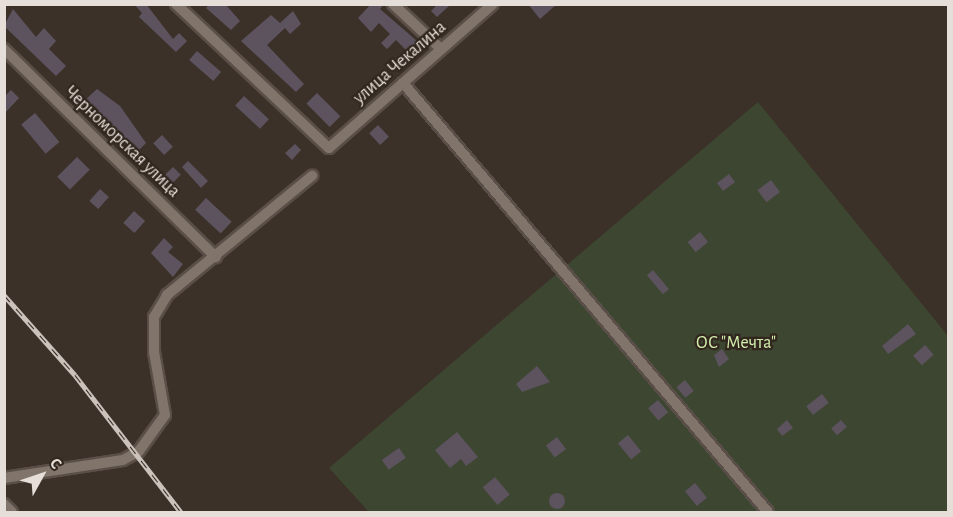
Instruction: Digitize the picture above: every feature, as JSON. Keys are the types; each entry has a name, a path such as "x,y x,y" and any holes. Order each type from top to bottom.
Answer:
{"street":[{"name":"улица Чекалина","path":"176,4 329,148 493,4"},
{"path":"393,4 441,49"},
{"name":"Черноморская улица","path":"4,50 216,257"},
{"path":"403,83 768,513"},
{"path":"4,478 123,460 140,451 165,415 154,352 154,317 167,295 312,176"},
{"path":"4,504 12,513"}],"green space":[{"name":"ОС \"Мечта\"","path":"758,102 948,336 948,512 369,512 329,468"}],"building":[{"path":"134,4 146,4 173,39 179,33 187,41 176,52 139,17 142,13"},
{"path":"210,4 225,4 240,21 231,30 206,8"},
{"path":"371,4 384,4 380,9 417,41 407,51 396,40 387,49 381,43 390,34 379,23 371,32 358,18"},
{"path":"438,4 451,4 437,17 431,11"},
{"path":"528,4 557,4 540,19"},
{"path":"13,9 36,37 44,28 56,41 49,49 66,66 56,76 4,26"},
{"path":"293,11 301,24 290,34 285,28 267,45 304,84 296,92 241,41 271,15 280,23"},
{"path":"197,51 221,72 213,81 189,60"},
{"path":"97,89 120,106 146,143 137,152 84,101"},
{"path":"11,90 19,98 4,114 4,97"},
{"path":"317,93 340,116 330,127 306,104"},
{"path":"244,96 269,119 260,129 235,106"},
{"path":"35,113 59,142 46,154 21,125"},
{"path":"378,125 389,137 380,145 369,133"},
{"path":"162,135 173,147 164,155 153,143"},
{"path":"295,144 301,150 292,160 285,153"},
{"path":"77,157 90,170 70,190 57,177"},
{"path":"188,161 208,181 201,188 182,167"},
{"path":"173,167 181,175 170,185 162,178"},
{"path":"729,174 735,182 723,191 717,183"},
{"path":"771,180 780,192 766,202 757,190"},
{"path":"100,189 109,197 98,209 89,201"},
{"path":"206,198 232,222 221,234 195,210"},
{"path":"134,211 145,221 134,233 123,223"},
{"path":"700,232 708,242 696,252 688,242"},
{"path":"164,238 173,247 168,252 183,264 173,277 151,253"},
{"path":"653,270 669,289 663,294 647,275"},
{"path":"908,324 916,334 888,354 882,346"},
{"path":"925,345 934,355 922,365 913,356"},
{"path":"722,349 729,359 719,367 714,355"},
{"path":"537,366 550,382 522,392 516,384"},
{"path":"685,380 694,391 685,398 676,387"},
{"path":"822,394 829,403 813,415 806,406"},
{"path":"658,400 668,412 658,421 648,408"},
{"path":"787,420 793,428 782,436 777,429"},
{"path":"841,420 847,427 837,435 831,429"},
{"path":"457,432 478,457 466,466 461,459 450,468 435,450"},
{"path":"628,435 641,451 631,460 618,443"},
{"path":"557,437 566,449 555,457 546,445"},
{"path":"399,448 406,458 389,470 382,460"},
{"path":"495,477 510,495 498,505 483,487"},
{"path":"695,483 707,498 697,506 685,491"},
{"path":"557,493 563,495 565,501 563,507 557,509 551,507 549,501 551,495"}],"railway":[{"path":"4,295 75,375 181,512"}]}
